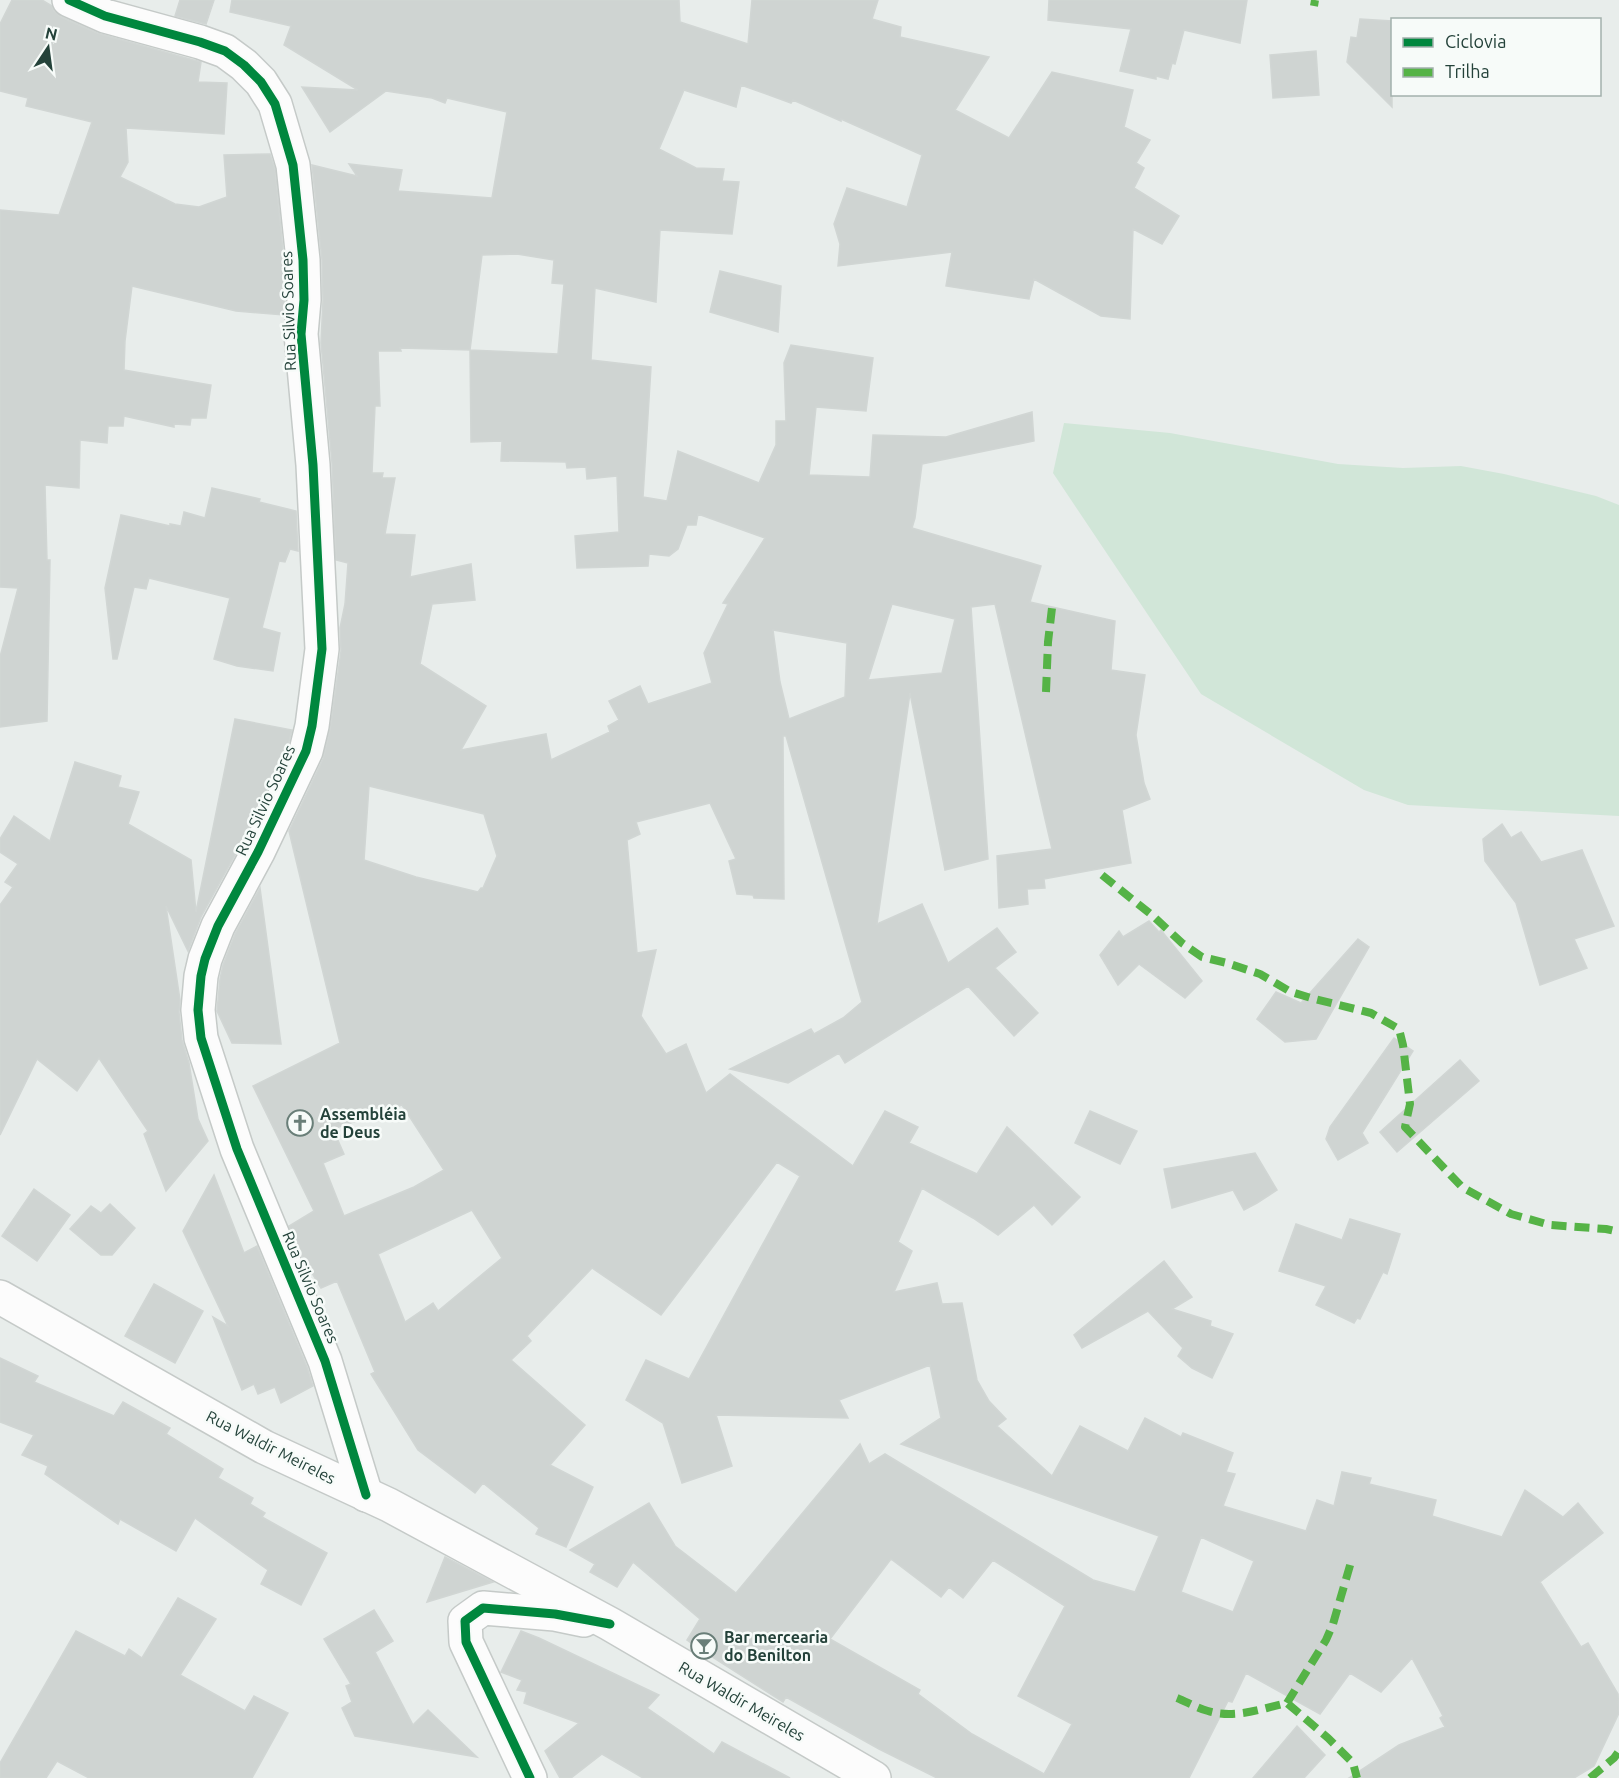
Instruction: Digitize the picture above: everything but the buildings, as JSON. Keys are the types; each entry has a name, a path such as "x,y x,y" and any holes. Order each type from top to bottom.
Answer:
{"street":[{"name":"Rua Silvio Soares","path":"69,0 105,16 225,51 261,82 275,104 293,165 303,260 304,300 301,334 313,465 321,658 312,726 306,751 258,852 218,926 202,967 198,1010 201,1038 237,1149 325,1361 366,1495"},
{"name":"Rua Waldir Meireles","path":"0,1297 264,1447 389,1505 610,1624 874,1778"},
{"name":"Rua Waldir Meireles","path":"530,1778 466,1642 465,1621 483,1608 555,1614 610,1624"}],"green space":[{"path":"1064,423 1170,433 1338,464 1403,468 1461,466 1596,496 1619,505 1619,816 1408,805 1364,790 1201,694 1053,473"}],"marked path":[{"path":"1314,6 1315,0"},
{"path":"1046,692 1052,608"},
{"path":"1102,875 1182,943 1202,957 1260,974 1291,992 1371,1013 1399,1029 1410,1104 1405,1127 1462,1187 1511,1214 1550,1225 1619,1232"},
{"path":"1287,1703 1326,1640 1351,1562"},
{"path":"1177,1698 1204,1710 1228,1714 1238,1714 1287,1703 1353,1763 1357,1778"},
{"path":"1590,1778 1619,1751"}],"cycle path":[{"path":"69,0 105,16 225,51 261,82 275,104 293,165 303,260 304,300 301,334 313,465 322,649 312,726 306,751 258,852 218,926 205,959 198,1010 201,1038 237,1149 325,1361 366,1495"},
{"path":"530,1778 466,1642 465,1621 483,1608 555,1614 610,1624"}],"place":[{"name":"Assembléia de Deus","path":"300,1123"},
{"name":"Bar mercearia do Benilton","path":"704,1646"}]}
